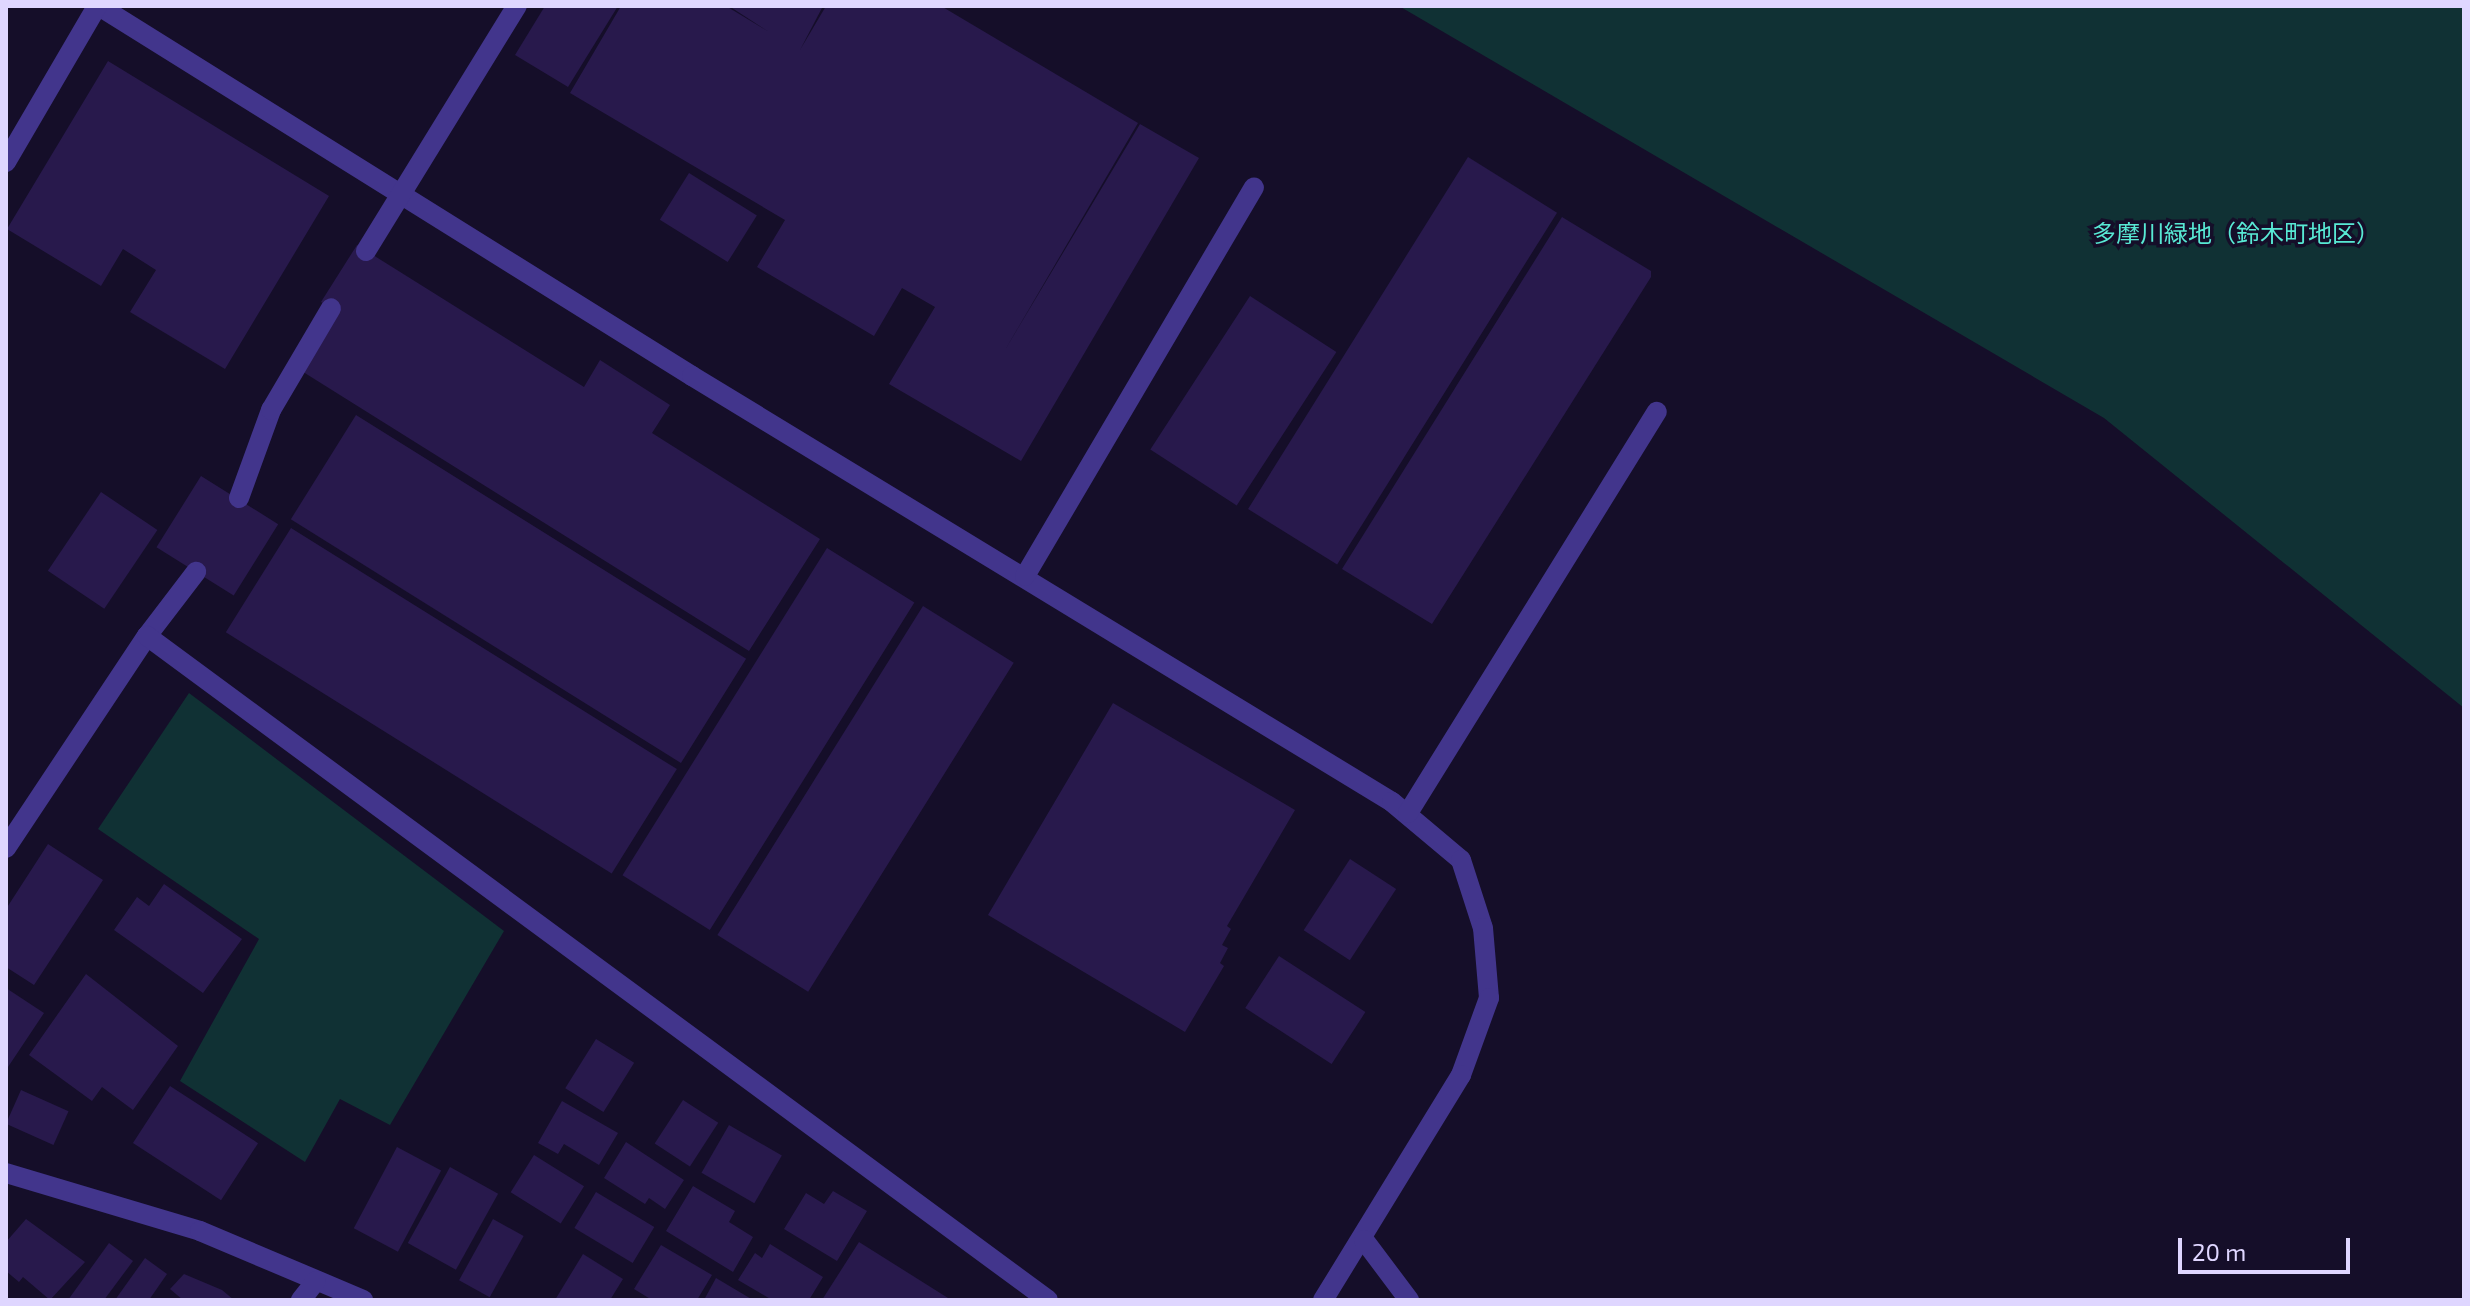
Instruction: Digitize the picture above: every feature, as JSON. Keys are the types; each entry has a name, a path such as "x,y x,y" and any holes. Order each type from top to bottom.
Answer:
{"street":[{"path":"6,162 98,6 1408,813 1461,860 1483,928 1489,998 1461,1075 1364,1240 1323,1300"},
{"path":"366,251 517,6"},
{"path":"1025,576 1254,188"},
{"path":"239,498 271,410 331,308"},
{"path":"1408,813 1657,412"},
{"path":"6,848 147,636 196,572"},
{"path":"147,636 1048,1300"},
{"path":"6,1173 200,1231 363,1300"},
{"path":"1364,1240 1409,1300"},
{"path":"301,1300 316,1281"}],"green space":[{"name":"多摩川緑地（鈴木町地区）","path":"1399,6 2464,6 2464,708 2104,418"},
{"path":"189,693 504,931 390,1125 340,1099 305,1162 180,1081 259,939 98,829"}],"building":[{"path":"545,6 618,6 568,87 515,55"},
{"path":"621,6 726,6 769,32 729,6 823,6 800,50 826,6 941,6 1138,123 1005,350 1140,124 1199,158 1021,461 889,384 935,307 902,288 874,336 757,267 785,220 570,93"},
{"path":"108,61 329,196 225,369 130,312 156,270 123,249 101,286 7,229"},
{"path":"1468,157 1557,213 1337,565 1248,509"},
{"path":"689,173 757,215 728,262 660,220"},
{"path":"1562,217 1651,271 1651,277 1432,624 1342,569"},
{"path":"357,245 584,387 600,360 670,405 652,433 820,539 749,651 300,370 331,308 321,302"},
{"path":"1250,296 1336,352 1237,506 1150,449"},
{"path":"356,415 746,659 681,763 291,519"},
{"path":"201,476 278,524 234,595 156,547"},
{"path":"101,492 157,530 104,609 48,571"},
{"path":"291,528 677,769 612,873 226,632"},
{"path":"827,548 914,603 710,930 622,875"},
{"path":"923,606 1014,663 808,992 717,935"},
{"path":"1113,703 1295,810 1227,926 1231,929 1222,945 1228,948 1220,963 1224,966 1185,1032 988,915"},
{"path":"48,844 103,880 34,985 6,967 6,909"},
{"path":"1350,859 1396,889 1350,960 1304,930"},
{"path":"164,884 242,939 203,993 114,930 137,897 149,906"},
{"path":"1279,956 1365,1012 1332,1064 1245,1008"},
{"path":"86,974 178,1046 133,1110 102,1087 92,1101 29,1055"},
{"path":"6,988 44,1013 6,1070"},
{"path":"596,1039 634,1063 603,1112 565,1088"},
{"path":"170,1086 258,1143 221,1200 133,1143"},
{"path":"21,1090 69,1111 53,1145 6,1124"},
{"path":"683,1100 718,1123 690,1166 655,1144"},
{"path":"562,1101 618,1133 599,1165 564,1144 558,1154 538,1143"},
{"path":"729,1125 782,1156 754,1203 702,1173"},
{"path":"626,1142 684,1180 665,1209 649,1198 645,1204 604,1178"},
{"path":"397,1147 441,1170 398,1252 354,1228"},
{"path":"534,1155 584,1186 561,1224 511,1192"},
{"path":"450,1167 498,1194 456,1270 408,1243"},
{"path":"693,1186 735,1211 729,1222 753,1237 733,1272 666,1231"},
{"path":"833,1191 867,1211 837,1261 784,1229 806,1193 824,1204"},
{"path":"596,1192 654,1227 633,1263 574,1228"},
{"path":"26,1219 85,1262 50,1300 23,1277 19,1282 6,1271 6,1242"},
{"path":"493,1219 524,1236 490,1297 459,1280"},
{"path":"859,1242 948,1298 822,1300"},
{"path":"109,1243 133,1261 104,1300 68,1300"},
{"path":"770,1244 823,1277 809,1300 772,1300 738,1280 755,1253 762,1258"},
{"path":"661,1245 712,1275 697,1300 652,1300 634,1289"},
{"path":"583,1254 623,1279 610,1300 555,1300"},
{"path":"145,1258 167,1274 149,1300 115,1300"},
{"path":"184,1274 222,1290 234,1300 183,1300 170,1289"},
{"path":"716,1278 753,1300 704,1300"}]}
